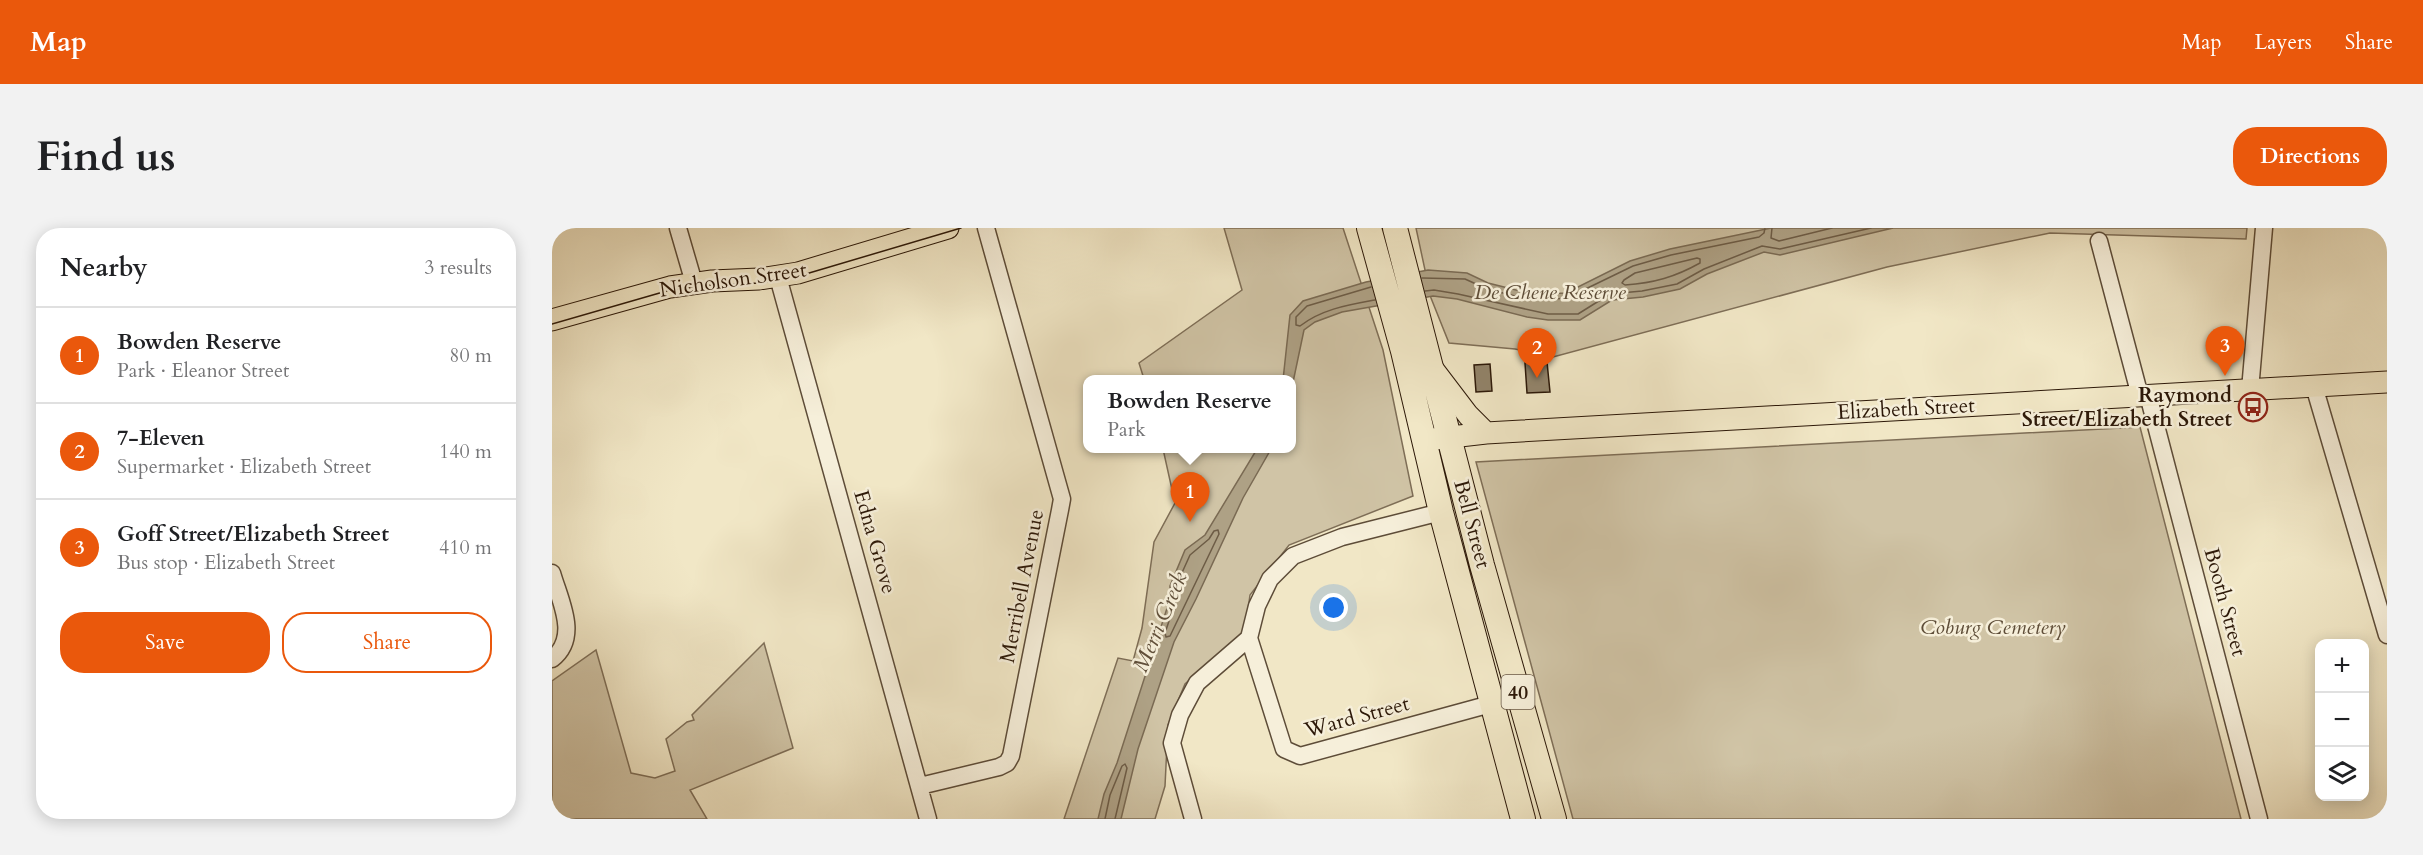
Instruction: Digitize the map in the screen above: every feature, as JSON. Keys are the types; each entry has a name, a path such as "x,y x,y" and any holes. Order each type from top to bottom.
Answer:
{"highway":[{"name":"Bell Street","path":"1396,231 1449,437 1554,819"},
{"name":"Bell Street","path":"1370,233 1394,317 1441,512 1523,819"}],"main road":[{"name":"Nicholson Street","path":"552,320 670,286 778,277 948,228"},
{"path":"1433,368 1468,416 1486,433"},
{"name":"Elizabeth Street","path":"1425,440 1486,433 2387,382"}],"street":[{"path":"678,228 694,283"},
{"name":"Merribell Avenue","path":"920,786 999,767 1011,756 1062,499 986,228"},
{"path":"2250,390 2264,228"},
{"name":"Booth Street","path":"2099,241 2144,396 2259,819"},
{"name":"Edna Grove","path":"778,277 928,819"},
{"path":"2314,386 2387,635"},
{"path":"1193,819 1172,743 1180,715 1197,683 1249,638 1257,606 1270,579 1293,556 1342,537 1441,512"},
{"path":"552,573 568,626 566,643 554,657"},
{"name":"Ward Street","path":"1249,638 1284,749 1300,756 1520,696"}],"green space":[{"path":"1224,228 1343,228 1383,350 1413,496 1289,545 1250,595 1245,631 1185,684 1168,725 1165,786 1155,819 1064,819 1118,658 1133,661 1142,628 1154,542 1175,503 1164,453 1296,453 1296,375 1143,375 1139,363 1242,290"},
{"name":"De Chene Reserve","path":"1416,228 2247,228 2246,239 2050,233 1887,267 1553,357 1515,349 1449,343 1431,298"},
{"name":"Coburg Cemetery","path":"2140,427 2241,819 1573,819 1476,462"},
{"path":"764,643 793,748 690,790 707,819 552,819 552,681 596,650 631,773 655,778 675,771 666,739 687,722 694,720 692,715"}],"water":[{"path":"1771,228 1893,228 1780,255 1764,252 1707,274 1680,289 1643,297 1612,300 1580,320 1548,320 1527,317 1457,299 1433,296 1342,312 1315,322 1304,330 1295,375 1284,375 1290,315 1303,301 1366,282 1428,270 1467,273 1488,283 1516,290 1543,294 1566,293 1630,261 1670,249"},
{"path":"1255,453 1269,453 1243,498 1174,642 1138,749 1121,819 1098,819 1104,794 1117,763 1170,599 1170,586 1185,550 1205,535"}],"building":[{"path":"1547,362 1550,392 1527,393 1525,363"},
{"path":"1490,364 1492,391 1476,392 1474,365"}],"tram line":[{"path":"552,324 670,290 759,283 799,276 961,228"}],"place":[{"name":"Goff Street/Elizabeth Street","path":"2225,376"},
{"name":"7-Eleven","path":"1537,378"},
{"name":"Raymond Street/Elizabeth Street","path":"2253,407"},
{"name":"Bowden Reserve","path":"1190,522"}],"water label":[{"name":"Merri Creek","path":"1160,622"}]}
